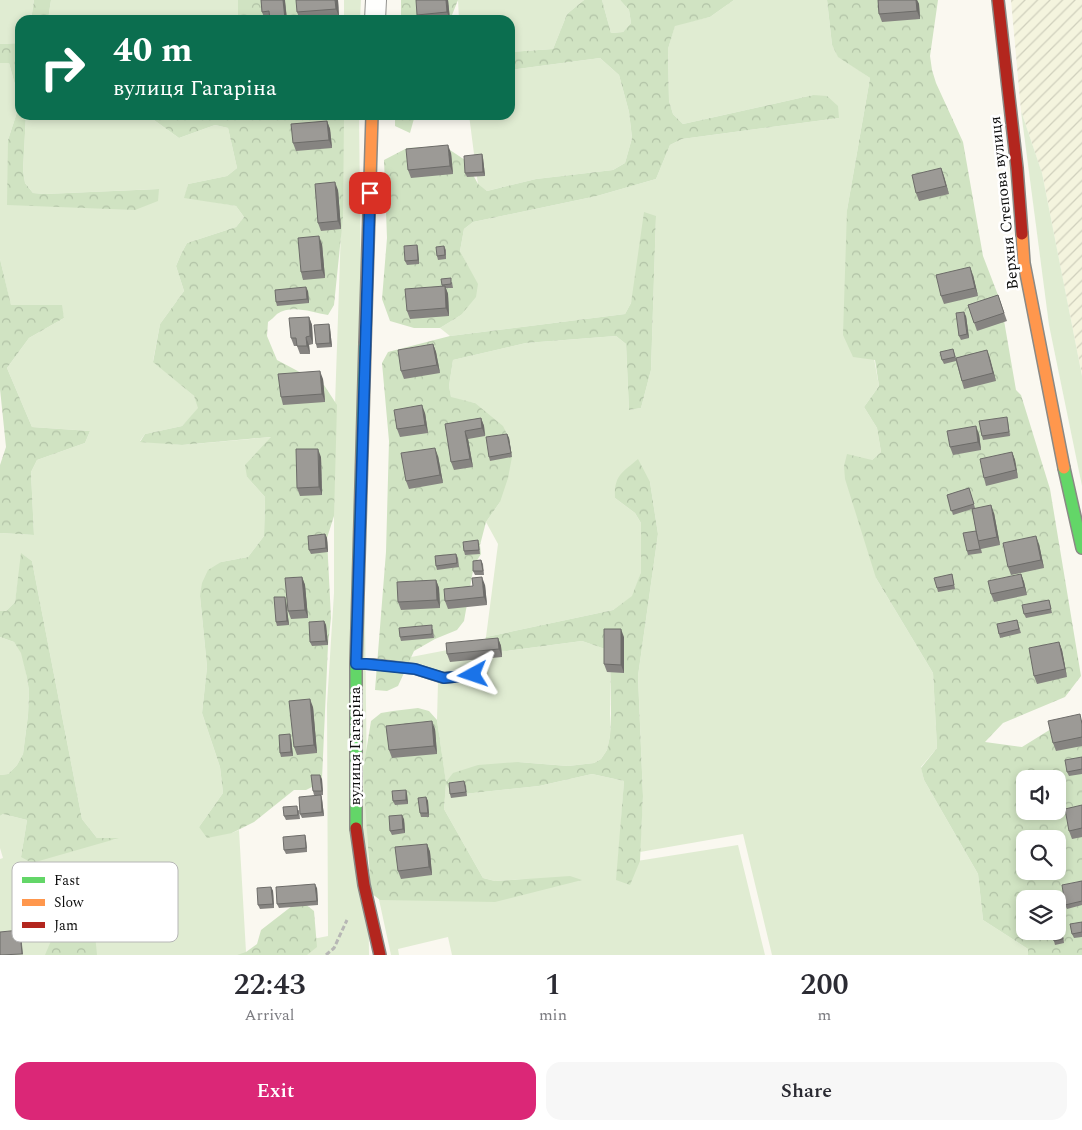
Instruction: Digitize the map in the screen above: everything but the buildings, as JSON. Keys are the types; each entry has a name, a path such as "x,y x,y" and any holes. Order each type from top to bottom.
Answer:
{"street":[{"path":"375,15 376,0"},
{"name":"Верхня Степова вулиця","path":"998,0 1017,168 1024,263 1064,476 1082,548"},
{"name":"вулиця Гагаріна","path":"372,120 356,664 355,822 364,885 380,955"}],"lane":[{"path":"356,664 415,669 444,678 473,675"}],"green space":[{"path":"0,0 34,0 32,15 15,15 15,43 0,44"},
{"path":"34,0 51,0 49,15 32,15"},
{"path":"51,0 238,0 238,15 49,15"},
{"path":"238,0 333,0 334,15 238,15"},
{"path":"344,0 361,0 360,15 344,15"},
{"path":"401,0 458,0 452,15 401,15"},
{"path":"458,0 584,0 567,14 553,49 515,52 515,15 459,15"},
{"path":"584,0 602,0 611,33 623,32 631,23 629,10 620,0 734,0 710,17 675,26 668,49 669,101 673,114 683,124 813,95 827,96 838,106 839,118 682,139 670,145 656,179 597,196 473,222 464,229 460,251 478,284 476,297 461,315 440,328 414,328 390,321 382,299 387,238 384,160 407,148 444,146 465,160 478,184 487,191 536,179 613,170 625,163 632,138 629,112 619,75 600,58 515,69 515,52 553,49 567,14"},
{"path":"602,0 620,0 629,10 631,23 623,32 611,33"},
{"path":"734,0 827,0 832,45 838,56 870,78 847,210 879,386 864,407 877,428 881,452 872,460 876,578 933,673 937,748 921,767 924,780 978,874 983,920 1028,949 1028,955 772,955 743,834 640,852 643,796 638,676 658,534 650,482 615,498 635,513 641,523 641,572 633,596 613,610 486,637 498,544 486,522 500,502 475,403 451,398 449,386 453,360 526,343 616,336 626,344 629,410 641,408 651,370 656,216 631,303 625,314 450,336 440,328 461,315 477,284 460,251 464,229 473,222 597,196 656,179 670,145 682,139 839,118 813,95 683,124 673,114 669,101 668,49 675,25 710,17"},
{"path":"827,0 938,0 930,56 932,70 963,142 983,256 1001,303 1016,390 1021,395 1050,489 1081,676 1065,697 1003,723 985,742 1022,747 1051,729 1082,741 1082,955 1028,955 1028,949 983,920 978,874 924,780 921,768 937,748 933,673 876,578 845,479 844,466 847,454 872,460 881,452 877,428 864,407 879,386 875,360 853,357 843,335 847,210 870,78 838,57 832,45"},
{"path":"1011,0 1082,0 1082,376 1042,173 1021,111"},
{"path":"15,43 15,85 9,63 0,63 0,44"},
{"path":"600,58 619,75 629,112 632,138 625,163 613,170 536,179 487,191 478,185 470,120 515,120 515,69"},
{"path":"0,63 9,63 15,85 15,118 8,140 8,205 158,201 158,189 33,193 25,183 23,170 26,120 154,120 179,138 215,125 228,128 237,168 227,176 188,184 185,197 236,206 244,217 236,227 187,243 176,266 184,291 160,324 153,361 194,396 199,408 182,426 145,434 140,441 182,445 272,437 247,477 265,497 264,536 248,557 221,562 200,596 207,667 202,713 220,767 223,793 199,827 232,833 239,830 246,952 328,936 327,704 334,593 334,434 341,229 338,190 343,120 359,120 369,955 0,955 0,859 3,858 0,848 0,816 3,814 27,820 21,857 116,839 97,838 82,819 32,561 22,554 15,602 6,611 0,611 0,533 34,535 31,472 37,460 85,443 90,431 32,427 7,368 29,338 64,318 61,305 11,306 0,259"},
{"path":"1021,111 1042,173 1082,376 1082,486 1049,325"},
{"path":"15,118 15,120 26,120 23,170 25,183 33,193 159,189 158,201 135,210 7,205 8,140"},
{"path":"154,120 344,120 343,217 334,305 328,315 295,309 283,311 268,322 267,336 277,360 324,385 337,405 334,516 327,538 331,618 322,779 318,784 306,790 294,790 254,822 232,833 207,838 199,827 223,793 220,767 202,713 207,667 200,596 202,583 208,570 221,562 248,557 264,536 265,497 247,477 245,465 271,437 182,445 140,442 145,434 182,426 198,408 194,396 153,362 160,324 184,291 176,266 181,254 187,243 236,227 244,217 236,206 184,198 188,184 227,176 237,168 228,128 215,125 179,138"},
{"path":"395,120 414,120 410,133 395,126"},
{"path":"644,212 656,216 651,370 641,408 629,410 626,344 616,336 526,343 453,360 449,386 451,397 475,403 503,426 509,438 512,457 508,478 500,502 486,522 480,545 481,554 474,565 464,621 457,630 435,639 414,651 398,686 387,691 375,690 386,552 389,441 382,363 388,352 450,336 625,314 631,303"},
{"path":"0,259 11,305 62,305 64,318 29,338 7,368 32,427 90,431 85,443 37,460 31,472 34,535 0,533 0,465 6,447 0,389"},
{"path":"638,459 650,482 658,534 638,676 643,796 640,861 630,885 616,880 624,781 592,774 539,786 464,794 452,793 446,784 444,809 483,878 495,881 570,876 582,880 495,902 380,900 371,893 363,771 371,721 381,713 418,708 429,711 437,720 446,782 453,773 478,765 518,762 568,766 594,763 601,759 607,750 611,714 610,657 605,649 582,641 507,651 482,649 486,637 613,610 632,596 641,572 641,523 635,513 615,498 615,490 620,475"},
{"path":"21,553 32,561 82,819 97,838 119,838 35,862 30,862 21,857 27,820 3,814 0,816 0,775 8,774 17,765 23,754 28,715 29,691 21,653 14,642 0,637 0,611 6,611 15,602"},
{"path":"0,637 14,642 22,653 29,691 23,754 17,765 8,774 0,775"},
{"path":"582,641 605,649 610,657 610,736 607,750 601,759 594,763 568,766 518,762 464,794 539,786 592,774 624,781 618,864 738,845 765,955 452,955 448,937 398,949 399,955 391,955 378,895 525,879 495,881 483,878 444,809 446,783 437,720 438,682 405,671 411,657 484,643 507,651"},
{"path":"304,903 314,911 317,947 307,955 237,955 246,952 257,944 261,930 292,906"},
{"path":"51,942 96,942 97,955 45,955"}],"traffic: fast":[{"path":"356,828 356,664 365,344"},
{"path":"1064,468 1082,548"}],"traffic: slow":[{"path":"365,344 372,120"},
{"path":"1022,234 1024,263 1064,468"}],"traffic: jam":[{"path":"998,0 1017,168 1022,234"},
{"path":"356,828 364,885 380,955"}],"route":[{"path":"370,193 356,664 415,669 444,678 473,675"}]}
